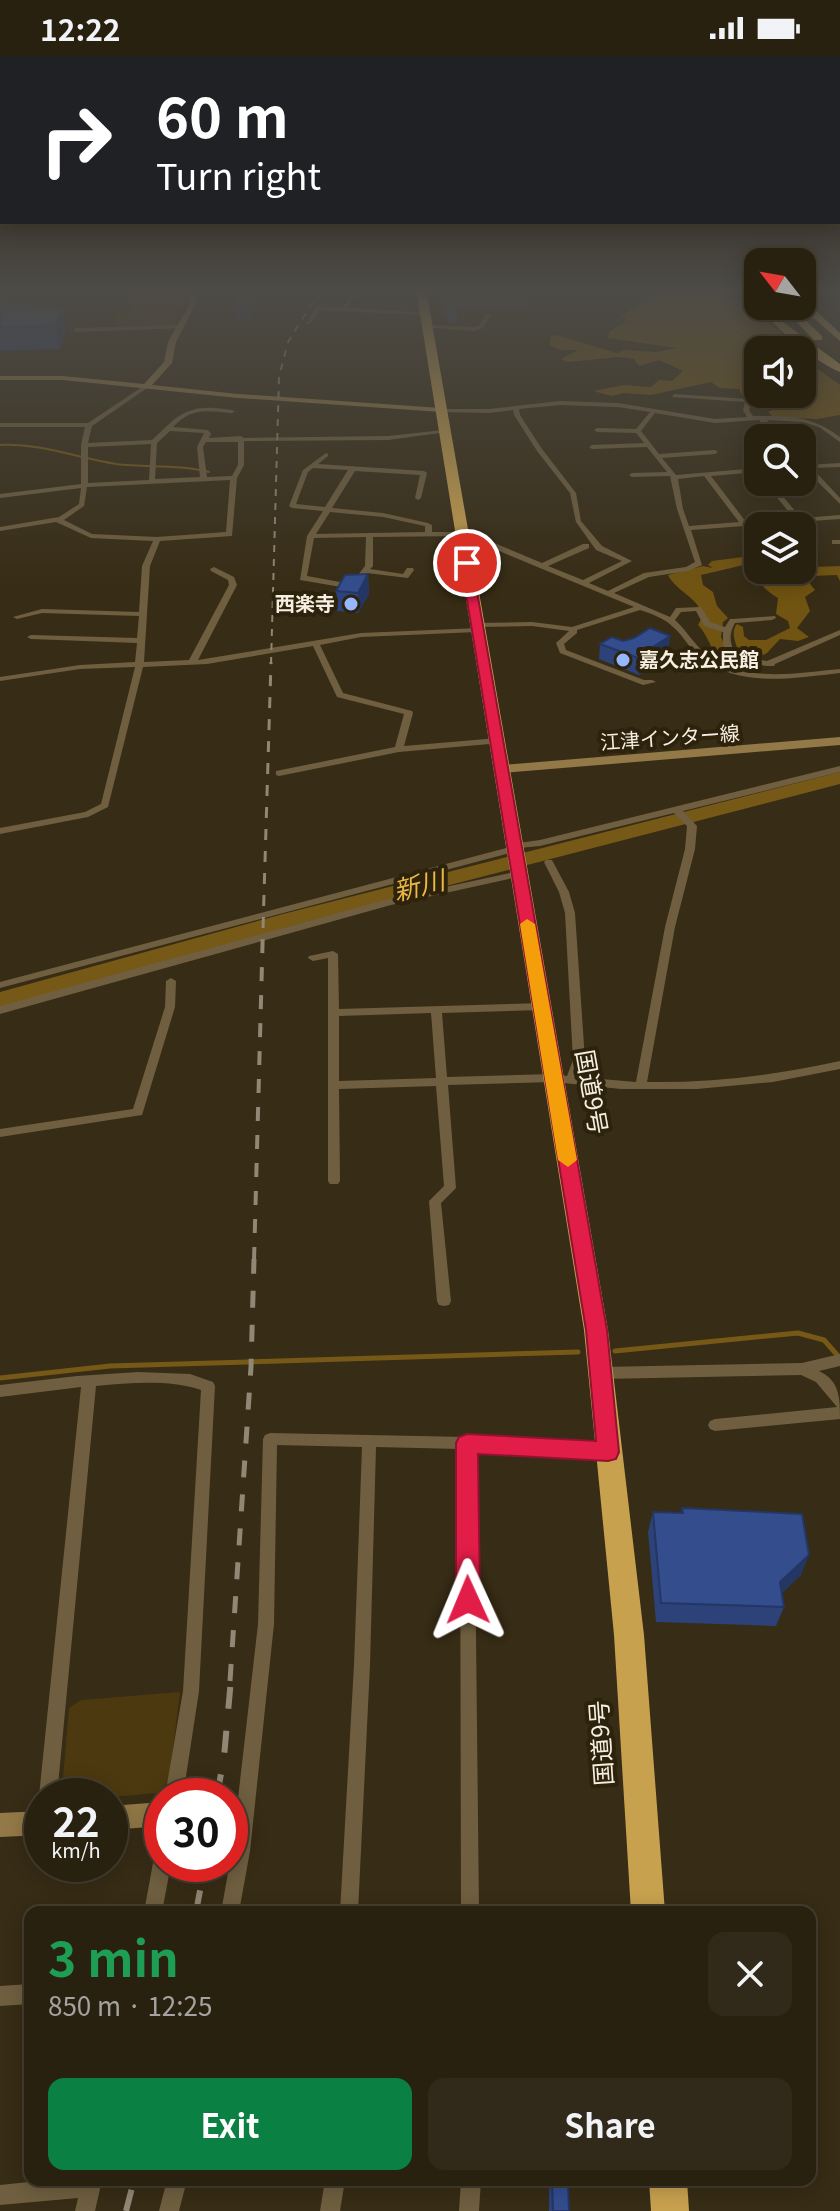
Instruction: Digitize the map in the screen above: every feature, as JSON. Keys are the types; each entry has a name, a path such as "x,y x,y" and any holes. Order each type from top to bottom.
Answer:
{"highway":[{"name":"国道9号","path":"437,390 542,1006 562,1080 602,1373 629,1635 648,1906"},
{"path":"668,2186 670,2211"}],"street":[{"path":"0,529 58,520 82,505 86,485 84,436 89,425 142,390"},
{"path":"179,390 441,410 489,411 578,403 720,422 761,418 813,423 840,440"},
{"path":"674,396 747,401 746,410 751,418"},
{"path":"698,419 707,398"},
{"path":"516,407 517,415 539,450 573,493 578,521 599,548 628,561 583,583"},
{"path":"84,445 154,442 182,413 189,410 232,411"},
{"path":"638,431 653,412"},
{"path":"761,418 767,424"},
{"path":"0,425 89,425"},
{"path":"168,429 206,431 208,434 200,447 204,479"},
{"path":"597,430 638,431"},
{"path":"609,593 647,575 688,569 698,564 671,475 638,431"},
{"path":"204,440 388,438 444,432"},
{"path":"58,520 91,536 157,539 229,534 234,478 241,465 241,438"},
{"path":"152,482 154,442"},
{"path":"592,447 648,445"},
{"path":"656,456 715,452"},
{"path":"326,455 310,466 300,480 292,506 383,515 428,525 429,534"},
{"path":"816,465 840,465"},
{"path":"310,466 424,473 418,498"},
{"path":"352,470 311,536 303,578 353,587 369,566 370,535"},
{"path":"632,475 744,472"},
{"path":"706,474 744,524"},
{"path":"816,477 840,502"},
{"path":"0,496 86,485 234,478"},
{"path":"779,496 792,512"},
{"path":"816,519 840,517"},
{"path":"687,528 744,524"},
{"path":"311,536 463,536 609,593 671,621 704,656 732,670 758,677 840,671"},
{"path":"0,831 88,814 105,805 138,664 146,566 157,539"},
{"path":"542,566 586,546"},
{"path":"192,663 233,585 231,579 214,569"},
{"path":"365,571 405,576 410,570"},
{"path":"0,679 80,667 192,663 361,635 532,624 572,629 641,607"},
{"path":"671,621 679,610 692,608 698,609 707,624 725,630"},
{"path":"17,617 42,611 142,614"},
{"path":"771,664 733,658 725,630 733,621 772,618"},
{"path":"572,629 574,631 560,643 567,654 643,683 652,682"},
{"path":"732,670 771,664 840,632"},
{"path":"31,637 140,641"},
{"path":"315,642 340,695 409,713 399,749"},
{"path":"758,677 771,664"},
{"path":"279,773 399,749 498,741"},
{"name":"江津インター線","path":"503,769 840,741"},
{"path":"0,1010 389,902 516,858 540,843 840,769"},
{"path":"641,1084 670,927 690,849 691,823 677,810"},
{"path":"0,985 516,858"},
{"path":"549,862 570,913 579,1060 562,1080"},
{"path":"313,958 333,954 334,1181"},
{"path":"0,1133 138,1112 170,1007 171,981"},
{"path":"333,1013 542,1006"},
{"path":"436,1011 450,1188 435,1201 444,1301"},
{"path":"334,1085 562,1080 641,1084 743,1082 840,1065"},
{"path":"602,1373 802,1369 838,1360"},
{"path":"802,1369 821,1378 840,1402"},
{"path":"0,1391 89,1382 193,1379 208,1386 191,1691 177,1778"},
{"path":"50,1778 89,1382"},
{"path":"715,1425 840,1413"},
{"path":"231,1906 241,1851 266,1624 270,1439 467,1443 608,1452"},
{"path":"349,1906 362,1665 369,1441"},
{"path":"467,1443 470,1906"},
{"path":"0,1825 24,1824"},
{"path":"154,1906 159,1882"},
{"path":"0,1996 24,1994"},
{"path":"0,2195 68,2186"},
{"path":"85,2211 90,2186"},
{"path":"169,2211 175,2186"},
{"path":"330,2211 334,2186"},
{"path":"469,2211 471,2186"}],"shaded area":[{"path":"676,390 651,395 623,393 612,396 593,391"},
{"path":"816,390 840,390 840,415 817,419 773,417 768,412 777,408 816,408"},
{"path":"744,557 744,565 701,575 703,585 713,592 717,606 728,618 723,622 721,637 730,658 745,663 735,666 721,661 698,625 703,615 700,608 668,575 703,566 713,568 708,565 712,561"},
{"path":"840,566 840,581 837,575 816,576 816,567"},
{"path":"761,584 810,584 815,590 805,597 810,611 797,628 809,637 798,641 780,639 767,653 755,659 739,653 734,638 737,624 743,627 744,636 749,640 766,640 790,628 788,621 776,614 778,598"},
{"path":"180,1692 169,1778 144,1778 144,1794 128,1796 128,1778 63,1778 69,1708 81,1700"}],"building":[{"path":"368,574 358,593 336,591 345,575"},
{"path":"650,628 670,636 648,650 653,652 641,659 600,644 612,637 623,641 634,638"},
{"path":"682,1508 802,1514 809,1555 780,1582 784,1607 661,1603 653,1512 683,1513"},
{"path":"552,2186 568,2186 569,2211 553,2211"}],"waterway":[{"path":"0,445 44,449 116,464 209,472"},
{"name":"新川","path":"0,1000 291,919 840,778"},
{"path":"615,1351 798,1333 824,1340 840,1358"},
{"path":"0,1378 110,1366 578,1352"}],"railway":[{"path":"271,664 279,390"},
{"path":"263,928 271,662"},
{"path":"254,1261 263,926"},
{"path":"230,1681 251,1367 254,1259"},
{"path":"220,1778 231,1679"},
{"path":"197,1906 202,1882"},
{"path":"126,2211 132,2186"}],"slow traffic":[{"path":"527,924 568,1160"}],"place":[{"name":"西楽寺","path":"351,604"},
{"name":"嘉久志公民館","path":"623,660"}],"route":[{"path":"467,563 596,1330 608,1452 467,1443 468,1600"}]}
